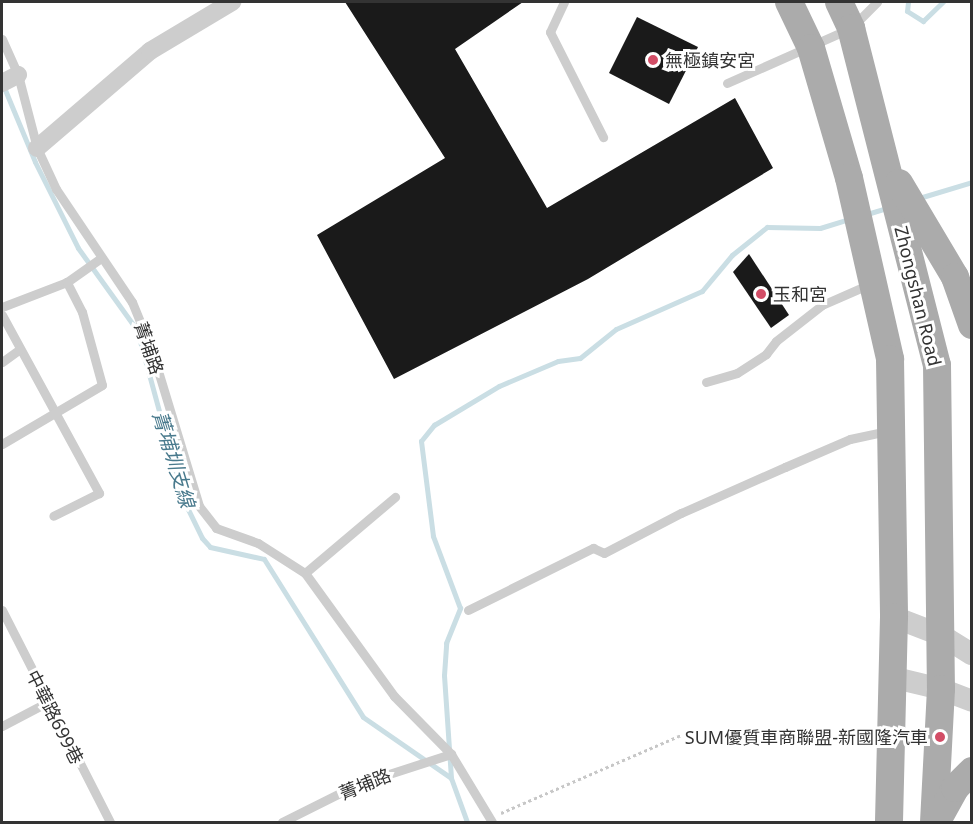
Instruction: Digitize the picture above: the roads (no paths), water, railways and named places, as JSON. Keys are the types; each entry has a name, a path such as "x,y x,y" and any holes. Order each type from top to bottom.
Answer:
{"main road":[{"path":"789,2 811,48 849,178 890,358 894,617 889,822"},
{"name":"Zhongshan Road","path":"839,2 851,28 937,365 941,689 935,822"},
{"path":"883,155 955,277 972,325"},
{"path":"935,822 955,788 972,771"}],"street":[{"path":"37,148 150,51 232,2"},
{"path":"2,83 18,75"},
{"path":"894,617 941,635 972,654"},
{"path":"891,677 941,689 972,702"}],"lane":[{"path":"564,2 549,32 603,137"},
{"path":"727,83 782,56 811,48 851,28 877,2"},
{"name":"菁埔路","path":"2,39 18,75 37,148 56,189 132,302 152,351 199,506 216,528 258,543 305,573 394,696 451,754 491,820"},
{"path":"2,307 67,282 101,258"},
{"path":"2,444 57,414 102,385 82,312 67,282"},
{"path":"706,381 737,373 766,354 776,341 822,305 872,283"},
{"path":"2,315 99,493 53,516"},
{"path":"2,363 21,349"},
{"path":"468,610 593,548 604,553 681,513 796,462 850,439 890,431"},
{"path":"305,573 395,497"},
{"name":"中華路699巷","path":"2,610 46,703 111,822"},
{"path":"2,726 46,703"},
{"name":"菁埔路","path":"282,822 358,784 451,754"}],"waterway":[{"path":"908,2 907,11 923,21 943,2"},
{"name":"菁埔圳支線","path":"3,85 35,162 78,248 137,330 183,499 202,538 210,547 264,559 363,717 451,778 467,822"},
{"path":"919,198 972,182"},
{"path":"867,214 887,208"},
{"path":"451,778 444,675 446,643 460,608 433,536 421,441 434,425 499,386 558,361 580,358 616,329 702,291 732,255 767,227 820,228 849,219"}],"place":[{"name":"無極鎮安宮","path":"653,60"},
{"name":"玉和宮","path":"761,294"},
{"name":"SUM優質車商聯盟-新國隆汽車","path":"940,737"}]}
